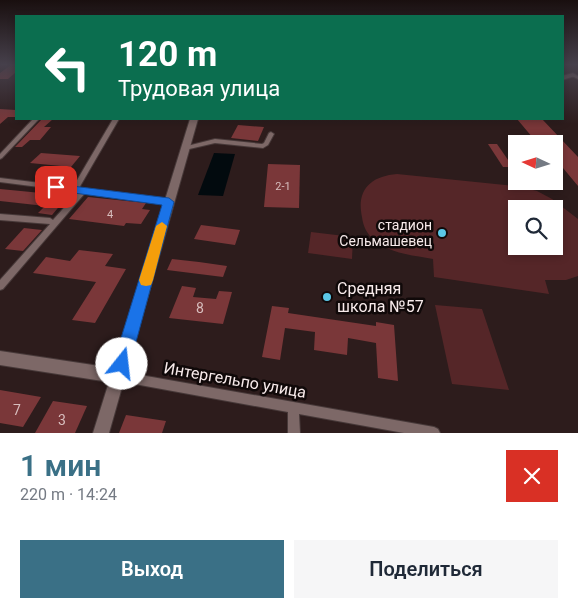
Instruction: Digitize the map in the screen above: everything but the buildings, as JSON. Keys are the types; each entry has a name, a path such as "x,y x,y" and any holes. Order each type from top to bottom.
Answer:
{"main road":[{"path":"101,433 194,120"},
{"name":"Интергельпо улица","path":"0,358 118,376"}],"street":[{"path":"0,157 35,120"},
{"path":"0,286 79,190 115,120"},
{"path":"185,148 215,141 263,146 271,134"},
{"path":"0,180 169,202"},
{"path":"0,217 50,221"},
{"name":"Интергельпо улица","path":"118,376 294,409 388,429 434,433"},
{"path":"294,409 294,433"}],"shaded area":[{"path":"214,153 235,154 223,196 198,195"},
{"name":"стадион Сельмашевец","path":"397,174 508,185 508,190 537,191 553,200 508,200 508,255 563,255 563,207 578,219 578,276 566,280 545,280 549,294 434,277 433,259 387,248 374,240 364,227 361,199 368,186 380,178"},
{"path":"311,232 353,237 352,259 308,253"},
{"path":"435,305 482,309 509,390 452,384"}],"slow traffic":[{"path":"146,280 162,226"}],"place":[{"name":"стадион Сельмашевец","path":"442,233"},
{"name":"Средняя школа №57","path":"327,297"}],"route":[{"path":"56,187 169,202 122,364"}]}
